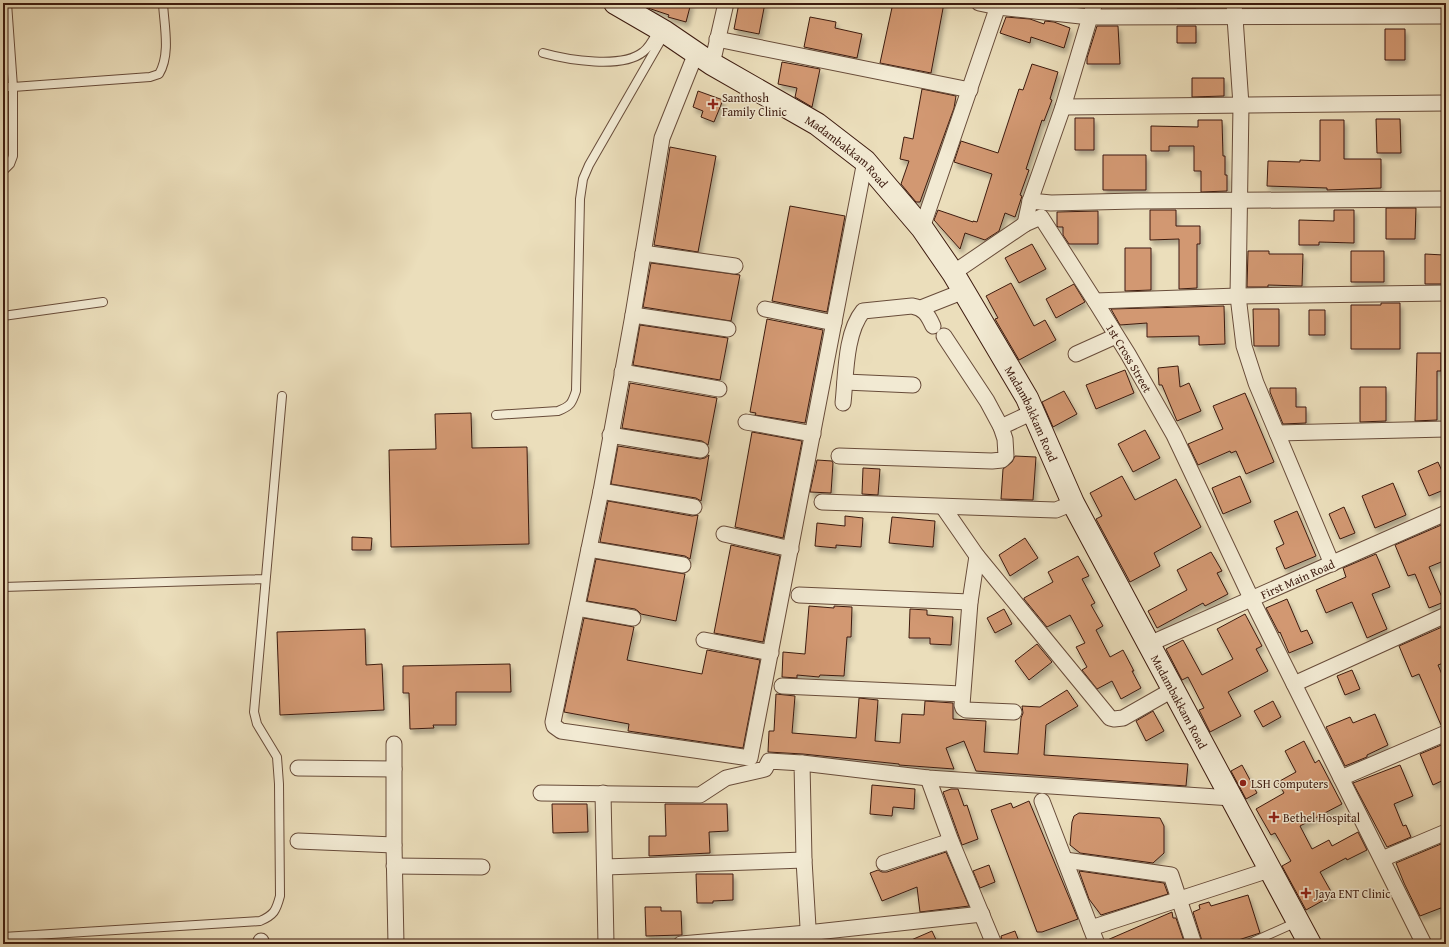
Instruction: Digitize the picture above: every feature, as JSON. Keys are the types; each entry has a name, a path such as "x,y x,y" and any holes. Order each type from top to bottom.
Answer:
{"street":[{"path":"726,3 717,39 704,58 662,138 634,315 610,434 601,491 553,722 554,726 561,731 750,758 865,161"},
{"path":"979,3 1090,17 1234,10 1446,16"},
{"path":"1025,224 1030,202 1095,3"},
{"name":"Madambakkam Road","path":"620,4 704,58 817,124 865,161 922,228 959,282 1027,398 1073,503 1310,944"},
{"path":"922,228 999,5"},
{"path":"1234,10 1242,105 1238,296 1244,346 1256,383 1332,564"},
{"path":"717,39 970,90"},
{"path":"1062,107 1446,103"},
{"path":"1030,202 1446,199"},
{"path":"921,308 959,282 1025,224 1041,217 1050,203"},
{"name":"1st Cross Street","path":"1041,217 1096,301 1174,435 1252,600 1424,944"},
{"path":"643,253 735,266"},
{"path":"1096,301 1238,296 1446,293"},
{"path":"843,404 849,347 858,316 863,310 912,306 921,308 929,316 933,326"},
{"path":"765,309 834,323"},
{"path":"634,315 728,329"},
{"path":"839,456 992,461 1002,460 1006,456 1005,439 1001,427 987,401 944,336"},
{"path":"1076,354 1116,336"},
{"path":"622,372 719,389"},
{"path":"845,382 913,385"},
{"path":"1001,427 1033,412"},
{"path":"746,422 813,434"},
{"path":"1277,433 1446,429"},
{"path":"610,434 701,450"},
{"path":"601,491 694,507"},
{"path":"822,502 1056,510 1073,503"},
{"path":"943,507 976,556 1110,718 1123,718 1174,690"},
{"name":"First Main Road","path":"1149,644 1252,600 1446,513"},
{"path":"724,534 791,549"},
{"path":"589,549 683,564"},
{"path":"976,556 970,602 962,708 966,710 1014,712"},
{"path":"799,595 970,602"},
{"path":"577,608 633,618"},
{"path":"1294,684 1446,615"},
{"path":"704,640 771,653"},
{"path":"782,686 962,694"},
{"path":"1341,778 1446,733"},
{"path":"394,744 394,866 396,944"},
{"path":"541,793 700,795 726,778 765,769 769,761 802,763 928,778 1232,798"},
{"path":"802,763 804,860 808,939"},
{"path":"298,768 394,769"},
{"path":"928,778 951,841 994,944"},
{"path":"603,793 606,944"},
{"path":"1042,801 1097,944"},
{"path":"1382,859 1446,832"},
{"path":"298,841 394,844"},
{"path":"884,863 951,841"},
{"path":"605,867 804,860"},
{"path":"1065,860 1171,875 1194,944"},
{"path":"394,866 482,867"},
{"path":"1091,928 1270,870"},
{"path":"681,944 808,939 982,914"}],"lane":[{"path":"3,171 10,164 14,156 13,87 7,3"},
{"path":"3,87 150,77 159,74 163,67 166,52 163,3"},
{"path":"543,53 581,61 631,58 644,52 662,31"},
{"path":"496,415 558,411 568,407 572,401 576,391 580,199 583,179 589,165 662,31"},
{"path":"3,316 103,302"},
{"path":"3,937 260,921 271,916 276,908 280,896 279,784 277,757 257,724 254,712 282,396"},
{"path":"3,587 265,579"},
{"path":"1248,944 1298,922"}],"building":[{"path":"641,3 691,3 686,22 668,17 669,15 648,8"},
{"path":"739,3 765,3 759,34 734,29"},
{"path":"893,3 919,5 920,3 944,3 931,73 880,63"},
{"path":"1177,3 1196,3 1196,8 1177,8"},
{"path":"810,17 836,22 835,28 862,34 857,58 804,47"},
{"path":"1006,17 1030,19 1044,24 1045,21 1054,22 1070,28 1064,48 1031,37 1030,43 1000,33"},
{"path":"1097,26 1118,26 1120,64 1087,64 1087,58"},
{"path":"1177,26 1196,26 1196,43 1177,43"},
{"path":"1385,29 1405,29 1405,60 1385,60"},
{"path":"782,62 820,69 812,107 795,97 797,88 778,84"},
{"path":"1032,64 1058,72 1050,99 1052,100 1044,121 1042,120 1026,169 1029,170 1020,195 1022,196 1015,217 1005,213 999,231 985,240 965,233 960,249 934,220 938,210 977,222 992,174 954,162 961,141 998,153 1019,89 1023,90"},
{"path":"1192,78 1224,78 1224,96 1192,97"},
{"path":"922,89 956,96 954,108 920,202 916,202 901,184 909,161 900,159 904,137 913,139"},
{"path":"698,91 723,100 714,122 701,117 703,111 693,107"},
{"path":"1075,118 1094,118 1094,150 1075,150"},
{"path":"1376,119 1400,119 1401,153 1377,153"},
{"path":"1198,120 1222,120 1223,156 1225,156 1227,191 1201,192 1201,171 1194,171 1194,146 1169,146 1169,151 1151,151 1151,126 1198,127"},
{"path":"1320,120 1344,120 1344,159 1381,159 1381,188 1327,190 1327,188 1267,186 1268,161 1320,161"},
{"path":"670,147 716,156 698,252 654,245"},
{"path":"1103,155 1146,155 1146,190 1103,190"},
{"path":"790,206 845,216 827,312 772,301"},
{"path":"1386,208 1416,208 1415,239 1386,239"},
{"path":"1150,210 1176,210 1176,226 1200,226 1200,244 1197,244 1197,288 1179,289 1179,239 1150,240"},
{"path":"1334,210 1354,210 1354,243 1319,242 1319,245 1299,245 1299,220 1334,221"},
{"path":"1098,211 1098,244 1069,244 1063,235 1063,227 1057,226 1057,212"},
{"path":"1032,244 1046,269 1019,283 1005,258"},
{"path":"1125,248 1151,248 1151,290 1125,291"},
{"path":"1248,251 1269,251 1269,254 1303,254 1302,286 1268,285 1268,287 1247,287"},
{"path":"1351,251 1384,251 1384,282 1351,282"},
{"path":"1425,254 1444,255 1444,284 1425,284"},
{"path":"651,263 740,275 731,321 643,307"},
{"path":"1011,283 1034,326 1045,320 1056,340 1019,360 995,319 998,318 986,296"},
{"path":"1074,284 1085,302 1056,318 1046,299"},
{"path":"1381,303 1400,303 1400,349 1351,349 1351,305 1381,305"},
{"path":"1224,306 1225,344 1199,345 1199,336 1147,337 1147,323 1120,325 1111,309"},
{"path":"1253,309 1279,309 1279,346 1254,346"},
{"path":"1309,310 1325,310 1325,335 1309,335"},
{"path":"767,319 823,330 805,423 755,415 756,413 750,412"},
{"path":"640,325 728,338 720,380 633,365"},
{"path":"1417,353 1441,353 1441,371 1437,371 1437,420 1415,421"},
{"path":"1178,366 1180,387 1189,383 1201,411 1177,421 1162,385 1159,385 1158,368"},
{"path":"1125,370 1134,393 1096,409 1086,385"},
{"path":"630,383 717,398 708,445 702,441 622,428"},
{"path":"1360,387 1386,387 1386,421 1360,422"},
{"path":"1270,388 1296,388 1296,407 1306,407 1306,423 1283,424 1270,392"},
{"path":"1064,391 1077,414 1053,427 1042,402"},
{"path":"1245,393 1274,462 1246,474 1236,451 1231,453 1230,451 1198,465 1188,444 1223,429 1213,406"},
{"path":"471,413 472,448 527,447 529,544 391,547 389,450 436,449 435,414"},
{"path":"1145,430 1160,458 1133,472 1118,444"},
{"path":"752,432 802,441 783,538 735,527"},
{"path":"618,446 700,459 709,455 701,501 696,498 611,484"},
{"path":"1015,456 1036,457 1033,500 1001,499 1003,469 1012,462"},
{"path":"817,460 832,461 833,463 831,493 810,492"},
{"path":"1438,462 1446,480 1446,489 1429,496 1418,471"},
{"path":"863,468 880,469 878,495 862,494"},
{"path":"1122,476 1135,500 1176,479 1201,527 1154,553 1160,566 1130,582 1096,519 1102,516 1090,493"},
{"path":"1240,476 1251,502 1223,514 1212,488"},
{"path":"1393,483 1406,515 1375,528 1362,496"},
{"path":"608,501 692,516 698,515 690,559 685,556 600,542"},
{"path":"1344,507 1355,533 1340,539 1329,514"},
{"path":"1297,511 1316,556 1285,569 1276,548 1284,544 1274,521"},
{"path":"845,516 863,518 861,547 836,545 836,548 815,546 817,523 845,526"},
{"path":"892,517 935,521 933,547 889,543"},
{"path":"1446,523 1446,560 1429,567 1444,602 1429,608 1415,574 1408,576 1395,545"},
{"path":"352,537 372,538 371,550 352,550"},
{"path":"1025,538 1038,558 1010,576 999,555"},
{"path":"731,545 780,556 763,642 714,633"},
{"path":"1211,552 1222,571 1217,573 1228,594 1205,606 1203,603 1157,628 1148,611 1187,590 1177,570"},
{"path":"1376,554 1390,587 1372,594 1387,629 1367,638 1352,602 1326,613 1316,590 1346,577 1343,568"},
{"path":"1078,556 1089,576 1082,579 1095,603 1091,605 1103,626 1096,630 1110,657 1123,650 1141,688 1121,699 1112,681 1097,689 1082,670 1087,667 1076,647 1085,643 1070,615 1047,627 1024,599 1053,582 1048,572"},
{"path":"596,559 685,574 676,621 641,614 635,609 587,601"},
{"path":"1287,599 1301,632 1307,630 1313,643 1289,653 1280,632 1279,633 1266,608"},
{"path":"809,606 834,608 834,606 852,607 851,637 847,637 844,676 820,675 819,677 797,675 797,678 782,677 783,652 805,654"},
{"path":"910,609 927,610 927,615 953,617 951,645 930,644 930,638 909,638"},
{"path":"1004,609 1012,624 995,633 987,618"},
{"path":"1245,614 1262,646 1256,649 1268,671 1228,692 1241,716 1210,732 1199,710 1204,708 1188,677 1182,680 1166,649 1183,640 1202,675 1233,659 1217,629"},
{"path":"584,618 634,627 627,660 702,674 707,650 760,660 743,748 628,731 629,724 564,712"},
{"path":"1442,627 1446,638 1446,662 1438,665 1446,684 1446,724 1441,725 1419,674 1412,677 1399,646"},
{"path":"365,629 366,665 382,664 384,710 280,715 277,632"},
{"path":"1037,644 1052,662 1029,680 1015,661"},
{"path":"510,664 511,692 456,692 456,725 433,725 434,728 410,729 409,693 403,693 403,666"},
{"path":"1352,670 1360,689 1345,695 1337,676"},
{"path":"1067,690 1078,706 1046,725 1044,755 1188,764 1186,786 976,771 964,741 946,748 954,769 768,752 769,731 774,731 776,694 795,696 792,733 856,738 859,698 878,700 875,741 900,743 902,714 924,715 925,701 953,703 953,719 986,721 984,752 1018,754 1021,718 1023,713 1022,706 1040,707"},
{"path":"1273,701 1281,717 1263,727 1254,711"},
{"path":"1153,711 1164,731 1146,741 1136,721"},
{"path":"1375,714 1388,745 1367,755 1367,757 1345,766 1326,727 1350,717 1353,723"},
{"path":"1304,741 1315,763 1319,760 1342,804 1300,826 1312,849 1329,840 1332,846 1358,832 1367,850 1347,860 1346,858 1320,872 1333,895 1306,910 1282,866 1291,861 1275,833 1271,835 1256,809 1284,793 1278,782 1296,772 1285,751"},
{"path":"1446,743 1446,779 1433,785 1420,754"},
{"name":"LSH Computers","path":"1242,765 1257,793 1246,799 1231,771"},
{"path":"1400,765 1413,796 1394,804 1403,826 1406,825 1411,837 1387,847 1353,783"},
{"path":"872,785 915,789 914,809 893,807 892,816 870,814"},
{"path":"951,789 958,789 964,806 967,805 978,839 962,845 943,792"},
{"path":"1029,801 1078,919 1042,932 1037,932 991,810 1011,803 1013,808"},
{"path":"552,804 587,804 588,832 553,833"},
{"path":"665,804 727,804 728,831 709,832 710,853 649,856 649,836 666,836"},
{"path":"1079,813 1160,818 1164,826 1164,853 1153,863 1080,853 1070,845 1072,822 1074,816"},
{"path":"1441,844 1446,855 1446,906 1420,916 1396,863"},
{"path":"946,852 969,906 920,912 917,887 882,901 870,873 878,870 887,872"},
{"path":"989,865 995,882 980,888 973,871"},
{"path":"1079,871 1164,883 1168,894 1101,915 1089,899"},
{"path":"696,874 733,874 733,900 713,901 713,903 697,903"},
{"path":"1248,895 1260,933 1226,944 1203,944 1193,912 1200,909 1199,905 1209,902 1211,906"},
{"path":"645,907 661,907 661,911 681,911 682,935 646,936"},
{"path":"1172,912 1173,918 1176,918 1185,944 1106,944 1105,941"},
{"path":"932,931 938,944 902,944"},
{"path":"1015,931 1020,944 1003,944 1001,936"}],"place":[{"name":"Santhosh Family Clinic","path":"713,104"},
{"name":"LSH Computers","path":"1243,783"},
{"name":"Bethel Hospital","path":"1274,817"},
{"name":"Jaya ENT Clinic","path":"1306,893"}]}
